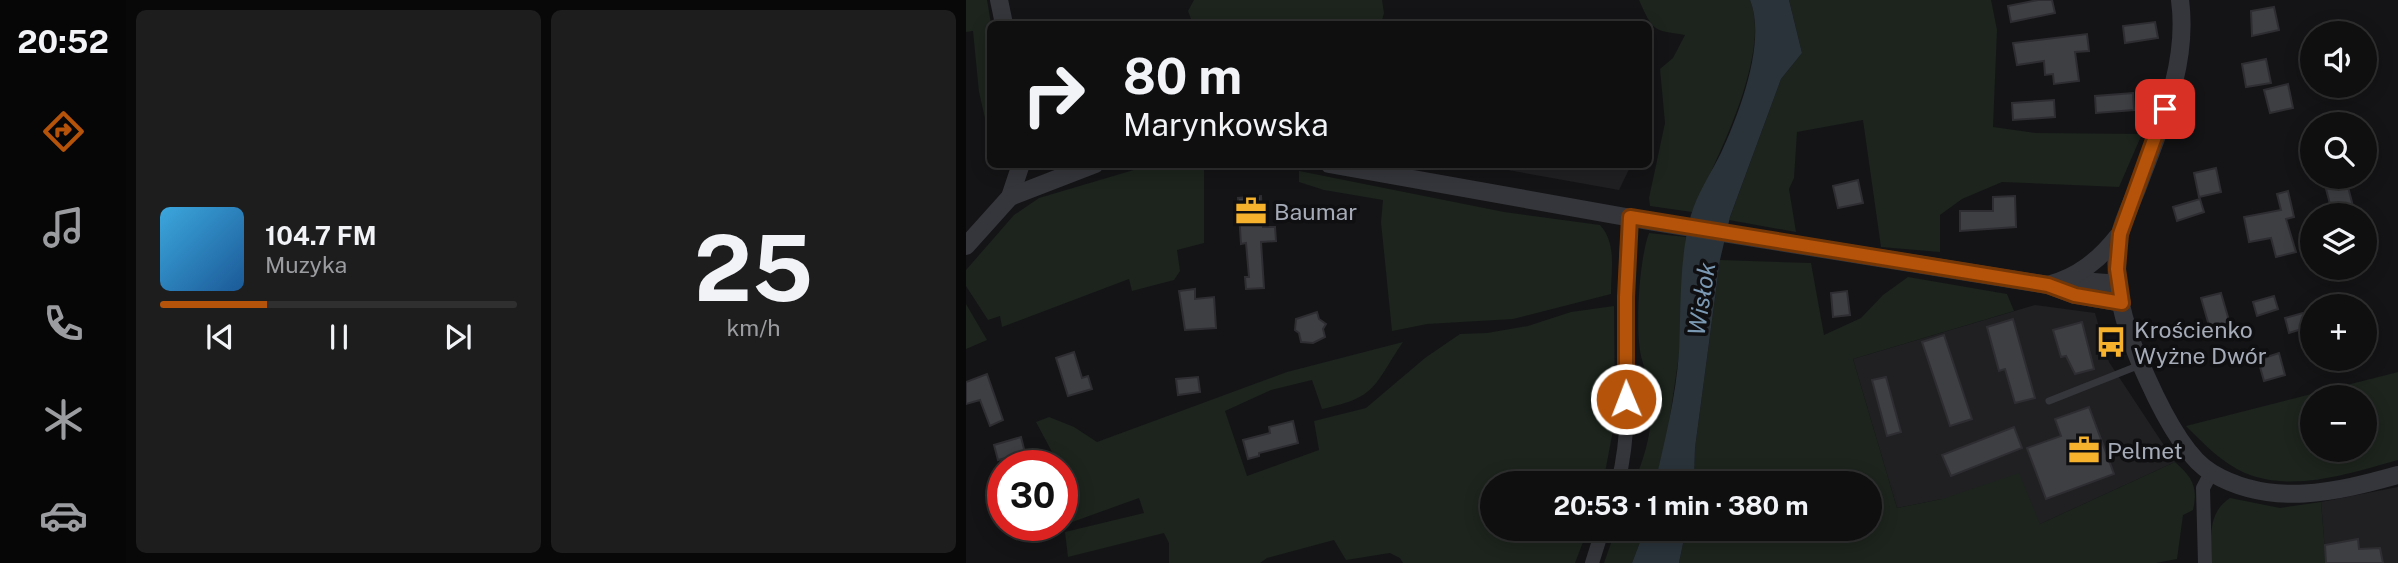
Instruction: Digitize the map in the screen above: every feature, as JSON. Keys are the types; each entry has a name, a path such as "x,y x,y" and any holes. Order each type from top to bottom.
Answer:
{"street":[{"path":"999,0 1003,21"},
{"path":"2180,0 2182,55 2120,234 2117,269 2121,297 2130,338 2140,365 2165,417 2211,473 2256,492 2302,495 2350,488 2398,475"},
{"path":"1010,197 1020,168"},
{"path":"966,246 1010,197 1064,168"},
{"path":"1352,168 1654,222 2048,285 2075,295 2121,297"},
{"path":"1620,471 1627,424 1626,297 1630,217"},
{"path":"2066,281 2104,254 2120,234"},
{"path":"2048,285 2066,281 2107,283 2121,297"},
{"path":"2205,563 2203,488 2211,473"},
{"path":"1592,563 1599,541"}],"lane":[{"path":"2049,401 2140,365"}],"shaded area":[{"path":"966,0 987,0 990,21 987,21 987,127 979,92 973,31 966,32"},
{"path":"1194,0 1382,0 1384,13 1382,21 1192,21 1188,11"},
{"path":"1639,0 1750,0 1755,23 1754,49 1748,77 1727,137 1692,212 1650,206 1649,198 1665,123 1660,69 1673,58 1685,35 1660,30 1647,18"},
{"path":"1789,0 1991,0 1997,30 1993,127 2036,133 2142,134 2119,187 2002,182 1962,199 1940,215 1940,252 1881,247 1863,120 1797,132 1794,178 1789,189 1796,232 1729,220 1781,79 1802,53"},
{"path":"1140,168 1204,168 1204,243 1177,250 1180,271 1174,280 1132,291 1129,279 1002,327 1000,316 988,320 966,286 966,270 1014,215 1039,198"},
{"path":"1508,168 1630,168 1619,190"},
{"path":"1299,171 1504,212 1600,225 1611,249 1611,294 1513,319 1427,324 1392,331 1381,222 1383,200 1324,190 1299,182"},
{"path":"1649,233 1686,237 1679,355 1668,430 1658,471 1639,471 1651,418 1648,382 1638,329 1640,276"},
{"path":"1720,260 1811,263 1824,335 1861,318 1883,295 1908,277 2007,294 2014,311 1853,359 1897,508 1942,499 2019,473 2040,524 2175,462 2190,478 2195,495 2193,510 2183,515 2177,559 2156,563 1679,563 1684,541 1882,541 1882,471 1694,471 1695,448"},
{"path":"966,304 987,340 966,349"},
{"path":"2035,305 2095,313 2109,362 2175,462 2040,524 1942,499 1897,508 1853,359"},
{"path":"1614,306 1615,420 1605,471 1480,471 1480,541 1583,541 1575,563 1403,563 1400,558 1390,553 1346,560 1334,540 1267,558 1260,563 1169,563 1169,543 1164,533 1068,557 1066,541 1078,541 1078,529 1144,513 1139,498 1078,520 1078,450 1051,450 1036,422 1049,417 1074,427 1097,442 1287,372 1403,342 1372,388 1354,400 1322,409 1312,380 1271,390 1225,411 1247,476 1319,450 1314,421 1366,408 1425,358 1460,334 1487,333 1528,326 1571,312"},
{"path":"2398,372 2398,460 2322,479 2283,481 2263,479 2245,473 2213,452 2186,426 2300,397 2300,462 2377,462 2377,385 2347,385"},
{"path":"2398,487 2398,563 2326,563 2321,502"},
{"path":"2230,498 2280,508 2321,502 2326,563 2212,563 2211,535 2214,519 2217,511"},
{"path":"1612,541 1640,541 1632,563 1604,563"}],"water":[{"name":"Wisłok","path":"1750,0 1789,0 1802,53 1781,79 1730,217 1720,260 1695,448 1694,471 1658,471 1678,368 1682,266 1687,232 1700,191 1721,153 1743,98 1753,56 1754,17"},
{"path":"1640,541 1684,541 1679,563 1632,563"}],"building":[{"path":"2052,0 2055,13 2011,22 2008,6"},
{"path":"2274,7 2279,30 2252,36 2251,11"},
{"path":"2155,22 2158,38 2125,43 2123,26"},
{"path":"2087,34 2089,51 2075,52 2079,81 2054,84 2053,74 2045,75 2044,61 2017,65 2013,43"},
{"path":"2266,59 2271,83 2246,87 2242,64"},
{"path":"2288,84 2293,108 2270,113 2264,90"},
{"path":"2133,93 2134,110 2096,113 2095,96"},
{"path":"2054,100 2055,117 2013,120 2012,103"},
{"path":"2216,168 2221,192 2199,197 2194,173"},
{"path":"1858,180 1863,203 1838,208 1833,186"},
{"path":"2326,189 2349,189 2352,203 2330,203"},
{"path":"2288,191 2294,217 2286,219 2296,252 2276,257 2271,238 2249,242 2244,217 2281,210 2277,194"},
{"path":"1261,196 1263,227 1275,227 1276,241 1261,242 1264,288 1246,289 1245,277 1249,277 1246,243 1241,244 1238,198"},
{"path":"2015,196 2016,227 1960,231 1960,211 1993,211 1993,197"},
{"path":"2200,199 2204,212 2177,221 2173,207"},
{"path":"1195,289 1195,299 1214,297 1216,328 1185,330 1179,291"},
{"path":"1847,291 1850,315 1833,317 1831,293"},
{"path":"2221,293 2230,324 2210,329 2201,298"},
{"path":"2274,296 2278,309 2257,316 2253,302"},
{"path":"1317,312 1319,319 1326,324 1323,329 1325,337 1313,343 1301,342 1299,333 1295,330 1296,319"},
{"path":"2300,314 2300,330 2289,333 2285,318"},
{"path":"2013,319 2035,398 2015,403 2005,369 1999,371 1987,327"},
{"path":"2082,322 2094,369 2075,374 2066,356 2061,357 2053,330"},
{"path":"1944,335 1972,419 1950,426 1922,342"},
{"path":"1074,352 1082,378 1088,376 1092,389 1068,396 1056,358"},
{"path":"2279,353 2285,375 2264,381 2258,360"},
{"path":"987,374 1003,420 990,426 980,400 966,404 966,382"},
{"path":"1198,377 1200,392 1178,395 1176,379"},
{"path":"1886,377 1901,432 1887,436 1872,380"},
{"path":"2089,407 2114,474 2046,499 2027,448 2061,436 2055,419"},
{"path":"1293,421 1298,443 1259,453 1259,456 1248,459 1243,440 1270,433 1269,427"},
{"path":"2014,427 2022,448 1951,476 1942,455"},
{"path":"1021,437 1024,450 995,450 994,445"},
{"path":"2358,539 2359,549 2380,548 2383,563 2326,563 2325,545"}],"place":[{"name":"Baumar","path":"1251,211"},
{"name":"Krościenko Wyżne Dwór","path":"2111,342"},
{"name":"Pelmet","path":"2084,450"}],"route":[{"path":"1626,399 1626,297 1630,217 2048,285 2075,295 2122,303 2117,269 2120,234 2165,109"}]}
